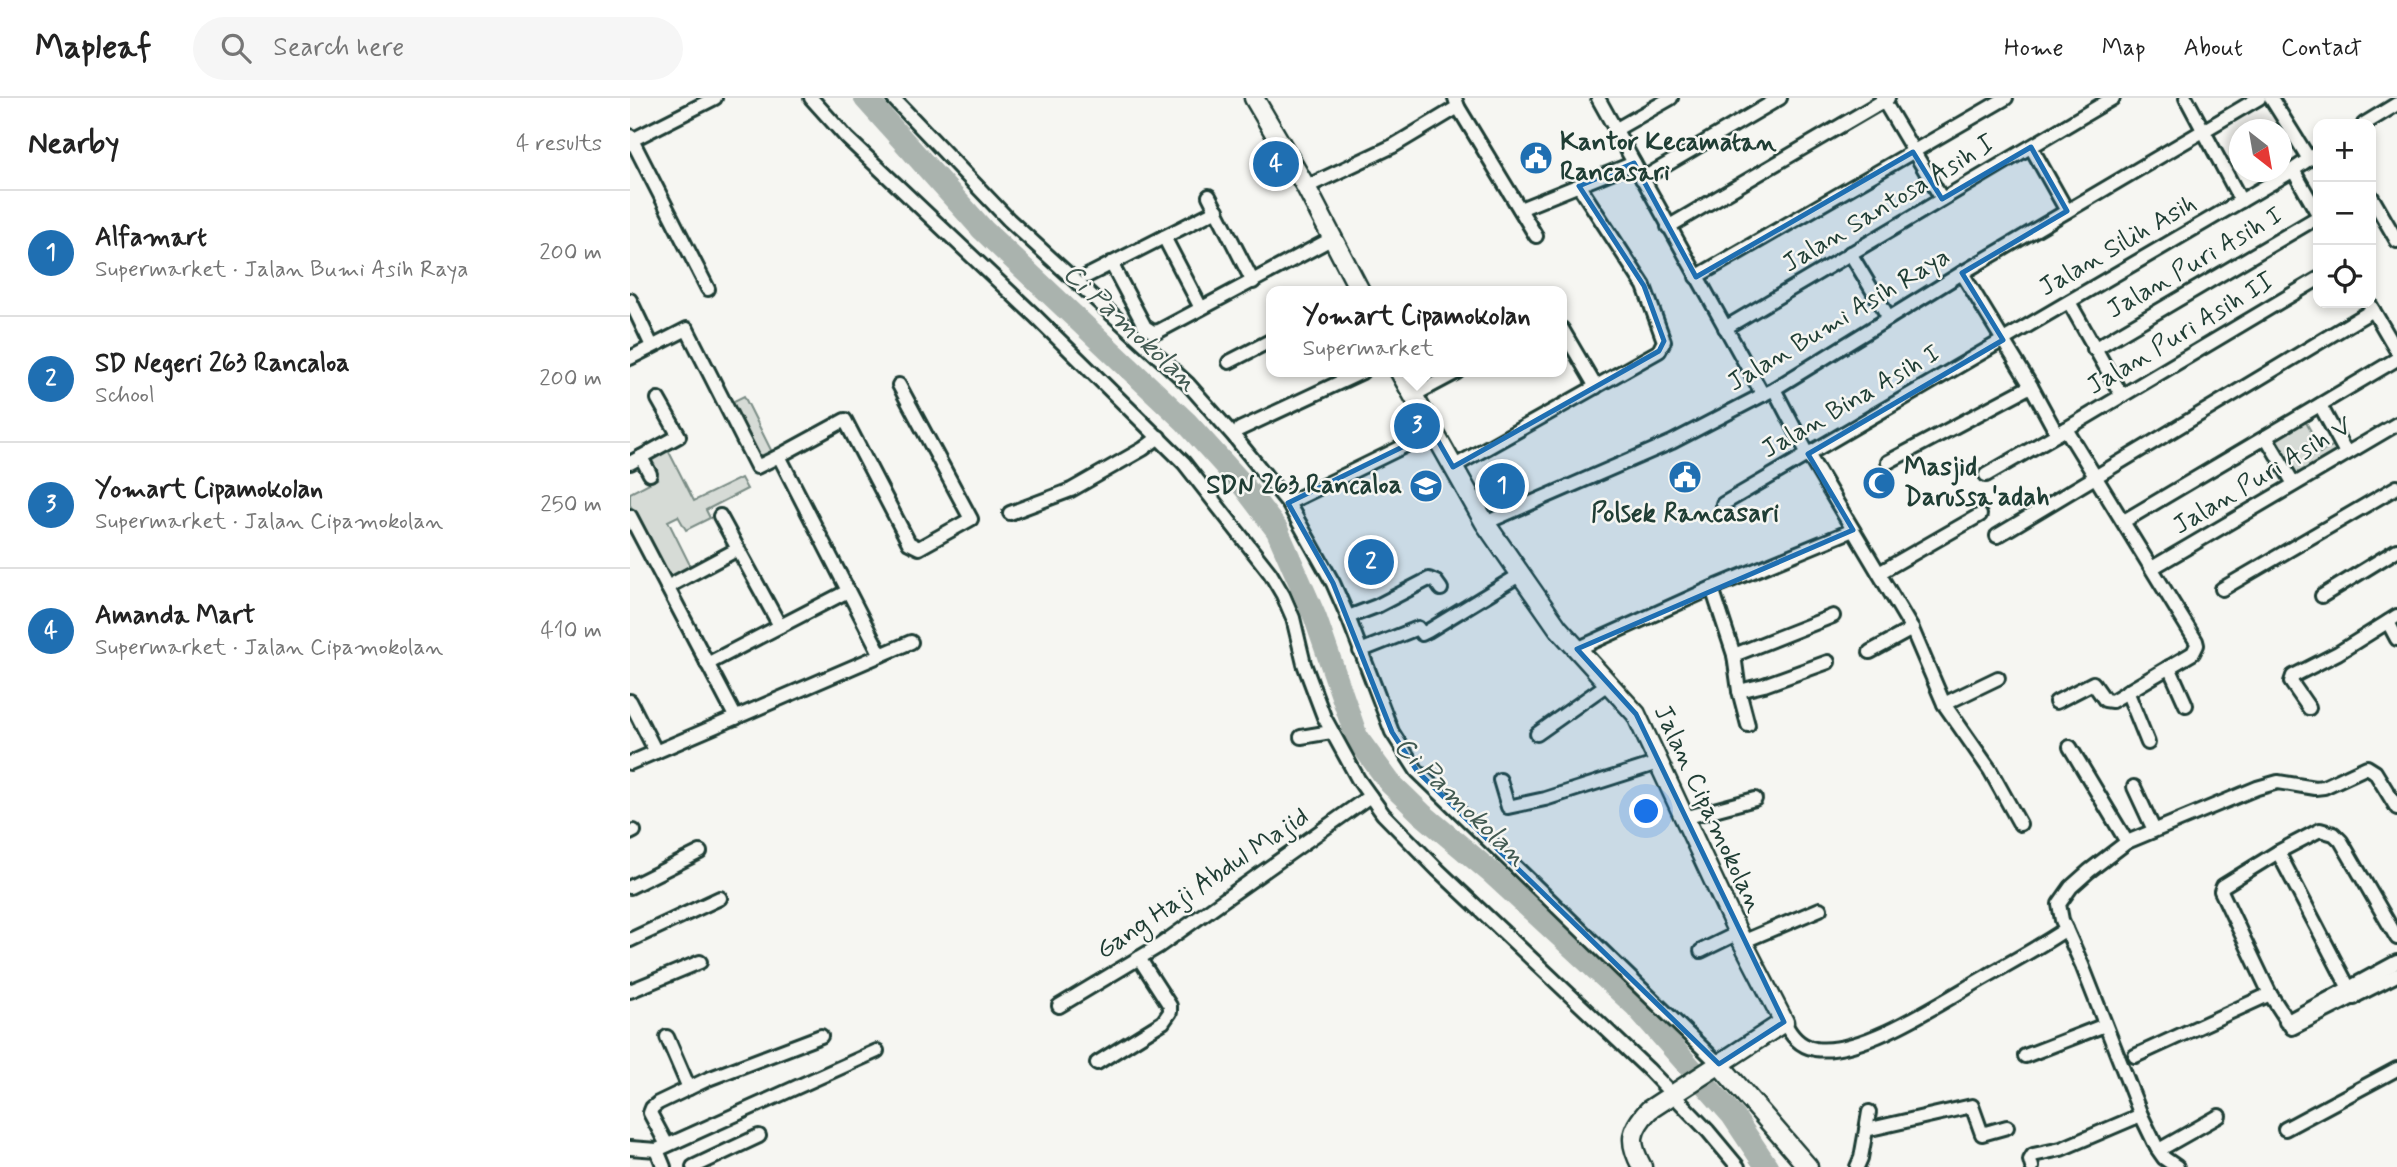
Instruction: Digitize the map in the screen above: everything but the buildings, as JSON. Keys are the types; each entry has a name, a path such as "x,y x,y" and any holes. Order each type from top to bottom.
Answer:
{"street":[{"path":"708,289 631,139 715,98"},
{"path":"811,98 847,138 1035,316 1184,463 1270,573 1283,595 1293,618 1304,664 1331,732 1384,814 1438,870 1676,1091 1738,1167"},
{"path":"892,98 1009,220 1188,384 1233,435 1288,503 1333,583 1392,732 1417,771 1714,1067 1808,1167"},
{"path":"1254,98 1306,187 1357,286"},
{"path":"1598,98 1724,328 1808,454 1912,629 1944,704 1990,770 2020,824"},
{"path":"1615,130 1671,98"},
{"path":"1642,179 1780,98"},
{"path":"1696,277 2006,98"},
{"name":"Jalan Santosa Asih I","path":"1724,328 2113,98"},
{"path":"2186,98 2241,201"},
{"name":"Jalan Bumi Asih Raya","path":"1485,523 1672,442 1768,392 1962,273 2259,98"},
{"path":"2271,98 2313,155"},
{"path":"1668,227 1884,99 1942,199"},
{"path":"1306,187 1393,146 1456,103 1536,236"},
{"path":"2372,119 2397,104"},
{"path":"2031,147 2067,211"},
{"name":"Jalan Silih Asih","path":"2292,170 2313,157"},
{"path":"1520,209 1634,163"},
{"path":"2292,170 2313,207"},
{"name":"Jalan Silih Asih","path":"2003,340 2272,182"},
{"path":"1453,467 1659,351 1664,341 1644,286 1579,186"},
{"path":"1209,196 1252,282"},
{"path":"2376,205 2397,241"},
{"path":"1087,276 1217,210"},
{"name":"Jalan Puri Asih I","path":"2094,349 2313,219"},
{"path":"1164,237 1201,308"},
{"path":"1111,263 1145,327 1159,331 1333,238"},
{"path":"1850,253 1889,318"},
{"path":"1962,273 2031,386 2124,521 2197,645 2193,653 2112,701 2107,701 2095,684 2090,683 2056,702"},
{"name":"Jalan Puri Asih II","path":"1986,475 2313,282"},
{"path":"630,300 652,346"},
{"path":"2069,302 2122,396"},
{"path":"1997,536 2368,308"},
{"path":"2372,308 2397,351"},
{"path":"630,358 687,329 757,467 845,420 909,543 919,548 971,519 899,385"},
{"path":"1567,338 1595,387"},
{"name":"Jalan Bina Asih I","path":"1723,504 2003,340"},
{"path":"1229,362 1266,343"},
{"path":"2124,521 2397,359"},
{"path":"1240,429 1351,377"},
{"name":"Jalan Cipamokolan","path":"1402,377 1485,523 1558,628 1636,714 1740,937 1784,1022"},
{"path":"1412,396 1448,377"},
{"path":"1888,462 2031,386"},
{"path":"650,474 635,460 679,436 658,398"},
{"path":"2320,405 2346,453"},
{"name":"Jalan Puri Asih V","path":"2152,568 2397,424"},
{"path":"1288,503 1433,432"},
{"path":"2266,437 2294,484"},
{"path":"1010,513 1071,490 1159,438"},
{"path":"779,456 881,655"},
{"path":"2222,589 2397,487"},
{"path":"1879,573 1980,515"},
{"path":"630,516 736,718"},
{"path":"720,516 780,626"},
{"path":"1577,649 1712,588 1853,530"},
{"path":"667,587 738,549"},
{"path":"2322,596 2397,550"},
{"path":"1360,651 1419,628 1422,634 1521,574"},
{"path":"1348,617 1377,606 1429,579 1436,582 1441,589"},
{"path":"1712,588 1734,655 1739,691 1748,725"},
{"path":"707,664 848,591"},
{"path":"1734,655 1833,616"},
{"path":"2309,708 2291,682 2293,676 2338,653 2393,619 2397,639"},
{"path":"1870,652 1912,629"},
{"path":"630,763 911,642"},
{"path":"1739,691 1828,662"},
{"path":"2169,667 2186,705"},
{"path":"1944,704 1997,678"},
{"path":"1537,734 1609,683"},
{"path":"2127,691 2148,743"},
{"path":"630,701 656,752"},
{"path":"1301,737 1331,732"},
{"path":"2070,747 2127,842"},
{"path":"1500,780 1508,807 1545,799 1658,763"},
{"path":"2177,1167 2159,1150 2141,1115 2059,912 2062,898 2089,871 2127,842 2257,788 2278,782 2324,787 2367,768 2375,772 2397,808"},
{"path":"2134,787 2154,830"},
{"name":"Gang Haji Abdul Majid","path":"1059,1006 1139,958 1370,796"},
{"path":"1684,818 1755,799"},
{"path":"2397,938 2341,841 2334,834 2320,830 2278,852 2223,886 2221,891 2270,994 2286,1021 2397,975"},
{"path":"630,887 700,852"},
{"path":"2278,852 2351,993"},
{"path":"630,940 720,898"},
{"path":"1701,951 1820,909"},
{"path":"1642,1167 1632,1144 1637,1124 1649,1110 1784,1022 1791,1034 1806,1046 1827,1049 1854,1044 1885,1032 1929,1009 2066,929"},
{"path":"1097,1063 1163,1022 1170,1012 1170,1006 1139,958"},
{"path":"630,991 700,962"},
{"path":"2351,993 2397,962"},
{"path":"2135,1056 2270,994"},
{"path":"2025,1056 2105,1025"},
{"path":"664,1167 652,1108 689,1088 821,1036"},
{"path":"667,1037 689,1088"},
{"path":"630,1148 662,1148 877,1051"},
{"path":"2285,1129 2397,1069"},
{"path":"1866,1130 1972,1106 1982,1134 2007,1127"},
{"path":"1857,1167 1869,1112"},
{"path":"2032,1167 2030,1160 2033,1156 2062,1149 2141,1115"},
{"path":"2159,1150 2219,1116"},
{"path":"693,1167 759,1136"}],"highlighted area":[{"path":"2031,147 2067,211 1962,273 2003,340 1808,454 1853,530 1577,649 1636,714 1784,1022 1719,1064 1417,771 1392,732 1333,583 1288,503 1433,432 1453,467 1659,351 1664,341 1644,286 1579,186 1634,163 1696,277 1913,152 1942,199"}],"shaded area":[{"path":"744,396 774,456 759,464 728,404"},
{"path":"2303,417 2320,453 2336,444 2342,453 2294,481 2270,437"},
{"path":"668,450 694,501 741,478 747,489 706,510 710,518 686,530 678,516 668,521 691,567 668,579 630,505 630,493 657,479 648,461"}],"waterway":[{"name":"Ci Pamokolan","path":"865,98 983,230 1186,422 1242,484 1277,530 1315,617 1357,738 1390,783 1635,1005 1733,1116 1767,1167"}],"place":[{"name":"Kantor Kecamatan Rancasari","path":"1536,158"},
{"name":"Amanda Mart","path":"1276,164"},
{"name":"Yomart Cipamokolan","path":"1417,426"},
{"name":"Polsek Rancasari","path":"1685,477"},
{"name":"Masjid Darussa'adah","path":"1879,483"},
{"name":"SDN 263 Rancaloa","path":"1426,486"},
{"name":"Alfamart","path":"1502,486"},
{"name":"SD Negeri 263 Rancaloa","path":"1371,562"}]}
